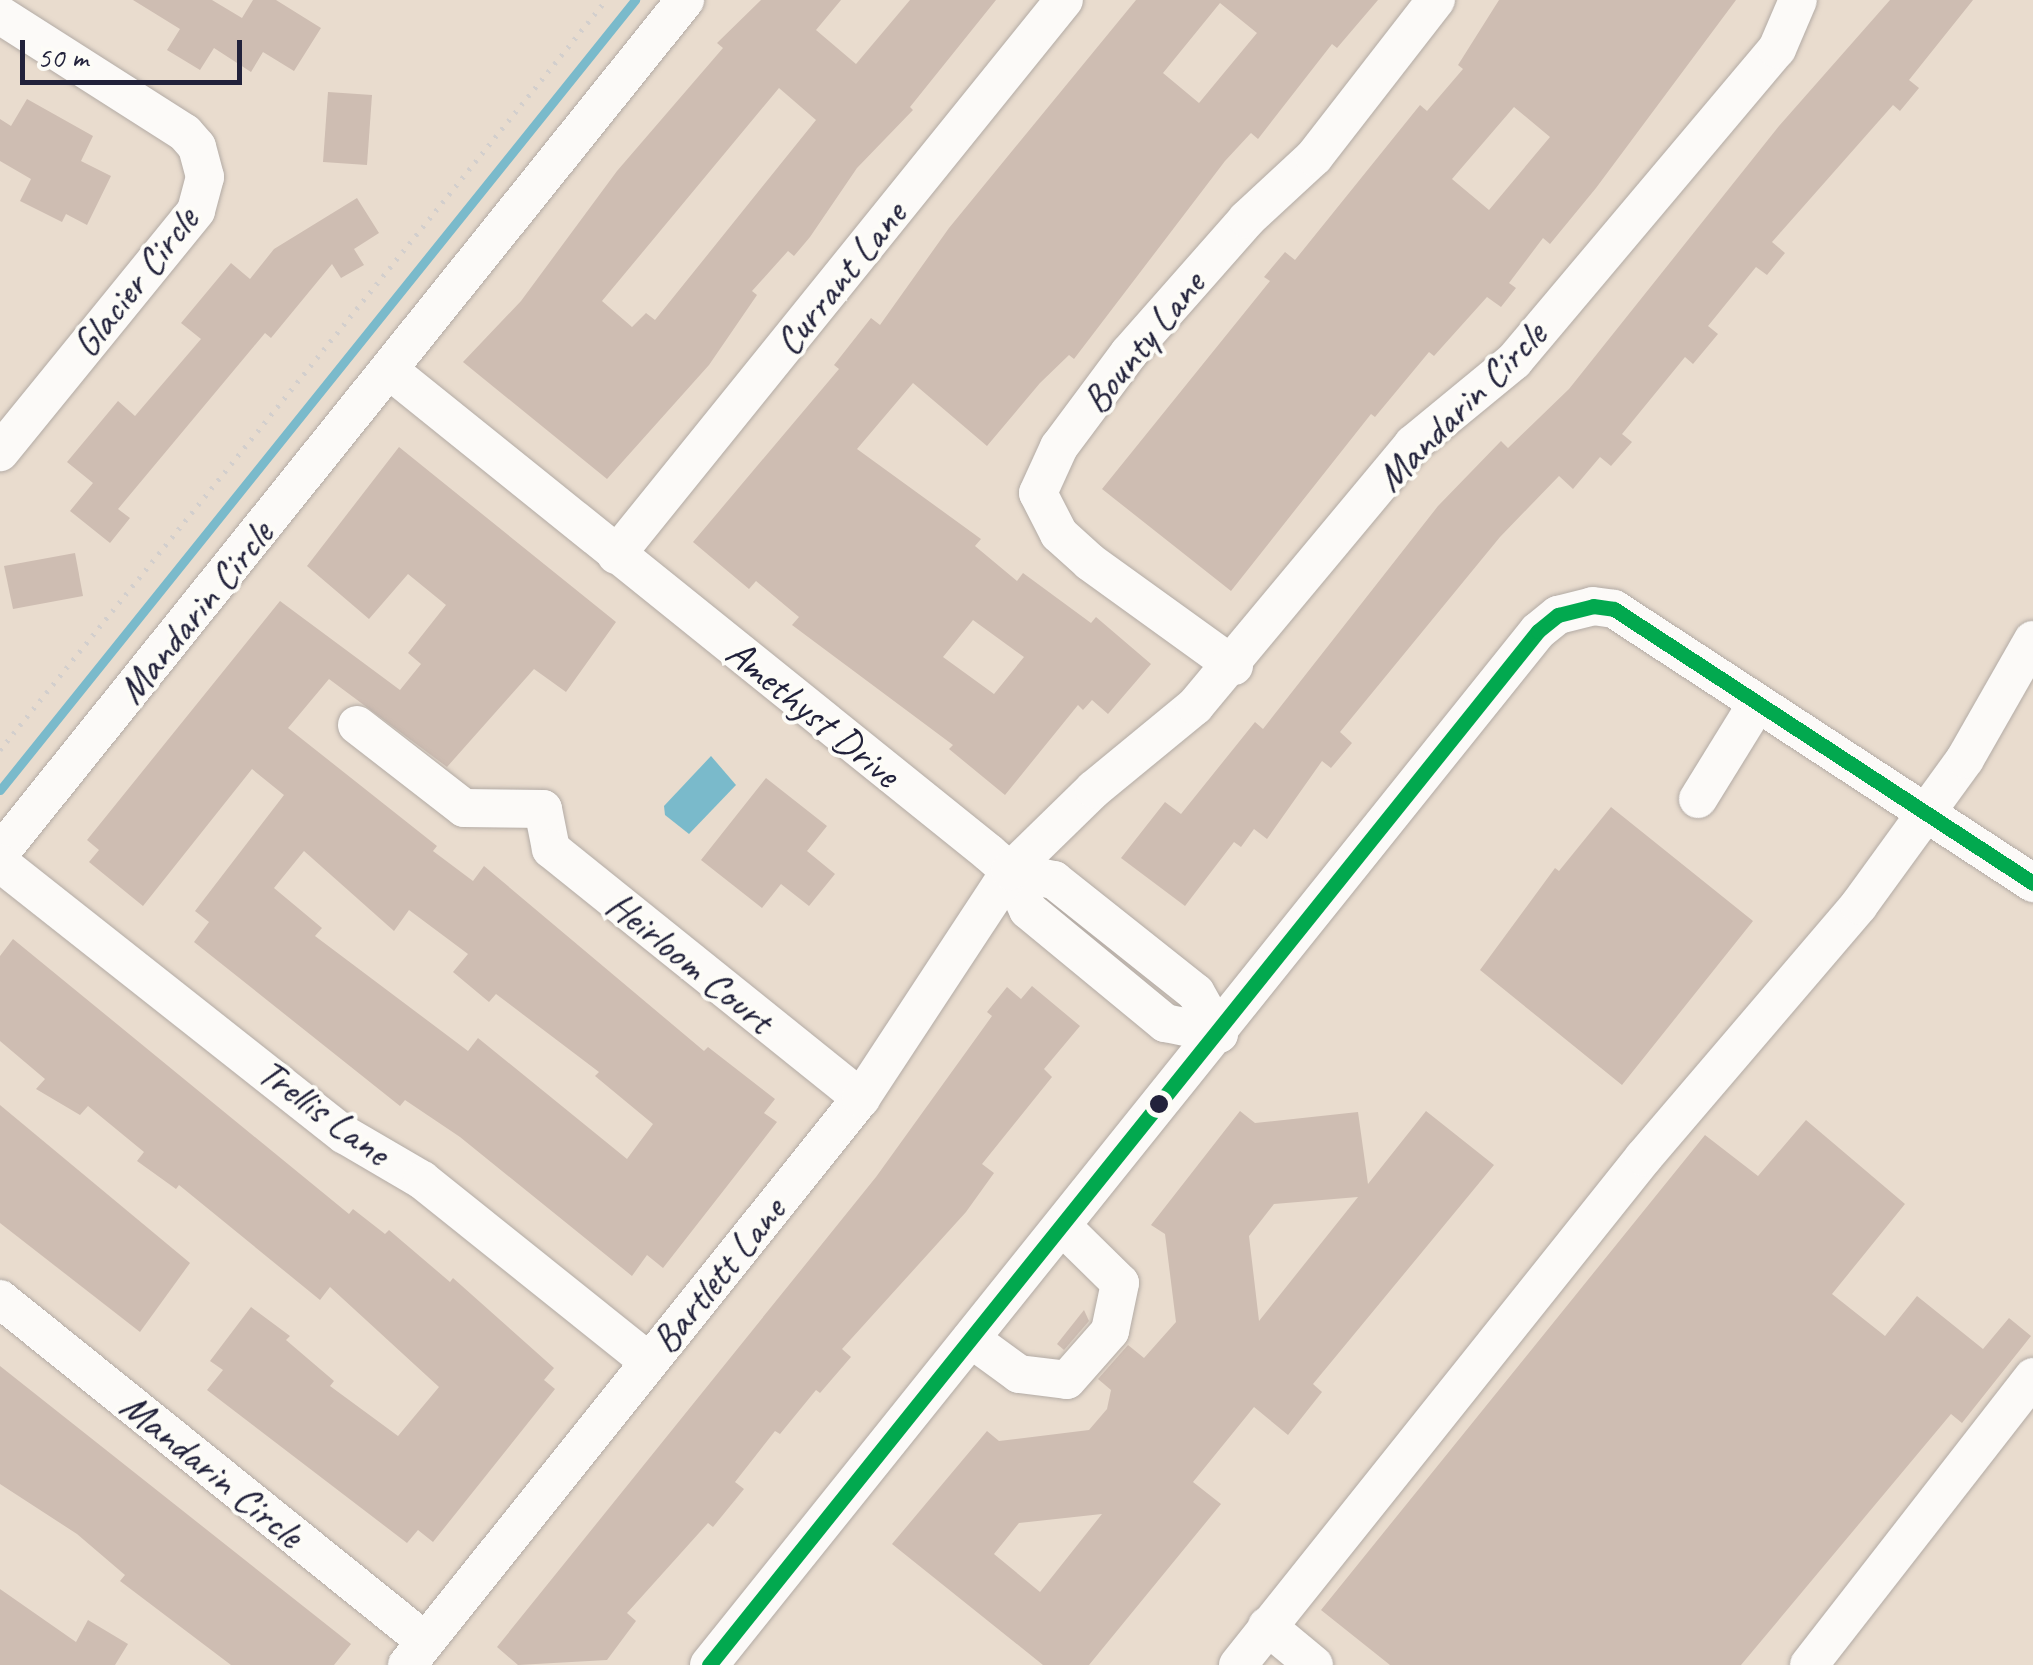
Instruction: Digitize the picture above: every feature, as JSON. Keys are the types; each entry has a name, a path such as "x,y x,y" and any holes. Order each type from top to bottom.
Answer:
{"street":[{"name":"Mandarin Circle","path":"0,853 685,0"},
{"name":"Currant Lane","path":"616,555 1064,0"},
{"name":"Bounty Lane","path":"1234,666 1090,562 1060,534 1038,493 1059,447 1128,353 1247,219 1314,156 1436,0"},
{"name":"Mandarin Circle","path":"1010,871 1234,666 1413,444 1514,361 1776,49 1798,0"},
{"name":"Glacier Circle","path":"0,15 185,133 221,171 196,211 0,452"},
{"path":"388,370 616,555"},
{"name":"Amethyst Drive","path":"616,555 1010,871 1028,910 1165,1023 1219,1034"},
{"path":"708,1665 1219,1034 1538,631 1558,615 1593,606 1614,609 2033,884"},
{"path":"1238,1665 1644,1157 1858,905 2018,699 2033,640"},
{"path":"1698,799 1756,705"},
{"name":"Heirloom Court","path":"357,725 464,808 543,810 551,849 861,1098"},
{"name":"Trellis Lane","path":"0,862 345,1135 422,1180 648,1362"},
{"name":"Bartlett Lane","path":"416,1653 861,1098 1010,871"},
{"path":"971,1338 1018,1374 1067,1380 1110,1331 1120,1283 1062,1226"},
{"name":"Mandarin Circle","path":"0,1299 416,1653"},
{"path":"1809,1665 2033,1377"},
{"path":"1268,1626 1314,1665"}],"path":[{"path":"0,750 606,0"}],"water":[{"path":"711,756 736,785 689,834 665,815 664,806"}],"building":[{"path":"133,0 212,0 242,18 253,0 276,0 321,28 294,71 263,52 251,72 214,48 200,70 167,50 180,29"},
{"path":"761,0 841,0 816,30 856,64 910,0 996,0 910,107 913,110 857,168 810,237 794,256 788,251 752,291 757,295 709,365 607,479 463,362 521,301 617,171 723,48 717,43","holes":["779,88 816,120 655,320 646,313 632,327 602,301"]},
{"path":"1136,0 1378,0 1337,48 1332,44 1258,139 1251,133 1225,161 1074,359 1069,355 1040,383 987,446 913,383 857,449 981,539 975,546 1017,581 1023,573 1091,623 1096,617 1151,664 1108,714 1092,700 1083,710 1078,705 1005,795 949,749 953,745 792,625 799,617 756,581 749,589 693,542 839,369 834,365 871,318 880,325 949,228","holes":["1220,3 1257,33 1199,103 1163,73","973,620 1024,657 994,694 943,657"]},
{"path":"1499,0 1736,0 1596,188 1550,244 1543,238 1509,283 1516,288 1501,307 1487,297 1434,356 1429,352 1375,417 1371,414 1231,591 1102,489 1270,281 1264,277 1285,252 1295,260 1420,105 1427,111 1463,69 1458,65","holes":["1514,107 1550,137 1489,210 1452,179"]},
{"path":"1890,0 1973,0 1909,80 1919,88 1900,111 1893,105 1772,242 1785,253 1767,275 1756,267 1708,326 1718,334 1693,364 1685,357 1622,434 1632,442 1611,466 1600,457 1573,489 1559,476 1500,537 1340,732 1352,743 1331,768 1322,761 1267,839 1254,829 1241,847 1234,842 1185,906 1121,858 1165,802 1181,814 1255,722 1263,729 1438,506 1501,441 1508,448 1569,389 1779,126"},
{"path":"328,92 372,95 367,165 323,162"},
{"path":"27,99 93,136 81,161 111,176 87,225 66,214 62,222 20,201 31,179 0,161 0,119 11,126"},
{"path":"357,198 379,233 354,249 364,265 341,278 332,264 271,338 265,333 118,509 130,518 110,543 70,511 93,483 67,462 118,401 135,416 201,339 181,323 231,263 250,279 274,249"},
{"path":"399,447 616,622 566,692 534,669 447,767 329,679 288,728 437,846 433,851 473,881 484,866 704,1051 708,1047 775,1099 764,1113 777,1122 663,1268 647,1255 632,1276 460,1137 405,1100 400,1106 194,942 209,922 195,911 284,795 252,769 143,906 89,862 99,850 87,840 280,601 400,690 421,664 408,653 446,605 408,574 369,619 307,566","holes":["304,851 394,931 409,910 468,954 453,972 489,1002 496,994 599,1072 595,1076 653,1124 627,1159 478,1038 468,1051 315,936 322,928 274,888"]},
{"path":"75,553 83,596 13,609 4,566"},
{"path":"766,778 827,826 807,851 835,874 809,906 781,884 762,908 701,860"},
{"path":"1611,807 1753,921 1622,1085 1480,970 1555,868 1559,871"},
{"path":"13,939 349,1214 353,1209 385,1234 389,1230 450,1282 453,1278 554,1368 544,1380 555,1389 433,1542 418,1530 407,1543 207,1390 223,1370 210,1361 251,1307 290,1336 286,1340 334,1381 330,1386 398,1436 439,1387 330,1287 320,1300 179,1185 176,1189 137,1161 144,1152 88,1106 80,1115 36,1089 45,1079 0,1041 0,956"},
{"path":"1032,986 1080,1026 1044,1069 1052,1077 982,1164 994,1173 966,1212 842,1349 851,1357 820,1393 816,1390 780,1434 775,1431 735,1482 744,1489 713,1527 708,1523 627,1613 636,1621 607,1660 518,1665 497,1647 876,1177 992,1016 987,1012 1007,987 1021,999"},
{"path":"0,1105 190,1263 140,1332 0,1223"},
{"path":"1240,1111 1255,1123 1358,1112 1368,1184 1426,1111 1494,1165 1313,1384 1322,1392 1288,1435 1254,1407 1193,1482 1221,1504 1089,1665 1043,1665 892,1544 987,1431 999,1441 1089,1430 1107,1409 1111,1390 1098,1379 1128,1345 1144,1358 1176,1322 1165,1234 1151,1225","holes":["1358,1197 1259,1321 1249,1236 1274,1204","1102,1514 1040,1592 994,1554 1019,1523"]},
{"path":"1806,1120 1905,1204 1832,1294 1885,1336 1917,1296 1983,1349 2009,1318 2031,1336 1962,1423 1951,1414 1741,1665 1390,1665 1321,1610 1705,1135 1758,1176"},
{"path":"1084,1310 1089,1321 1064,1350 1057,1344"},
{"path":"0,1366 351,1644 334,1665 231,1665 120,1581 125,1575 77,1534 0,1484"},
{"path":"0,1589 76,1642 88,1620 128,1644 115,1665 0,1665"}],"waterway":[{"path":"0,790 635,0"}],"transit line":[{"path":"709,1665 1538,631 1558,615 1593,606 1614,609 2033,883"}]}
